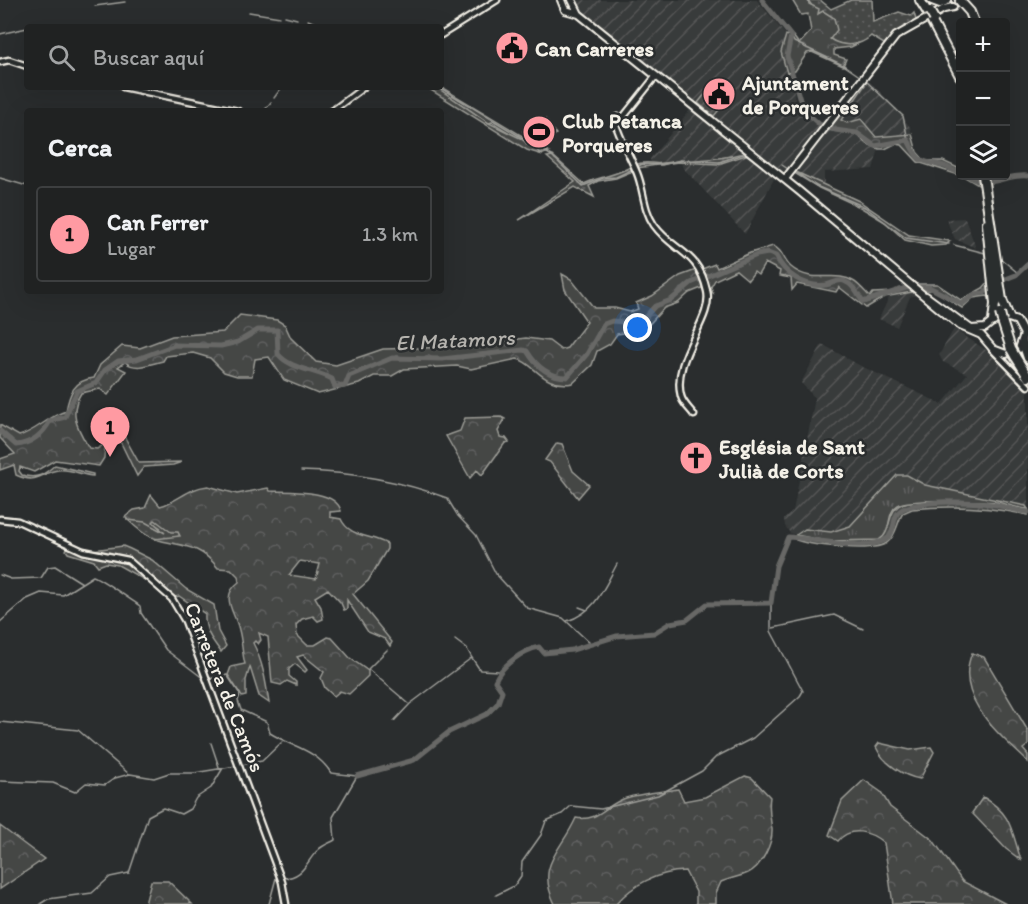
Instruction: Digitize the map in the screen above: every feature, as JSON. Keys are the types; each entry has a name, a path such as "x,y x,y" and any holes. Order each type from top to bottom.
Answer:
{"highway":[{"path":"922,0 956,62"},
{"path":"932,0 940,3 953,2 970,12 972,18"},
{"path":"931,16 958,72"},
{"path":"982,180 992,254"},
{"path":"983,187 1000,319 1014,352 1028,375"},
{"path":"1023,343 1028,358"}],"main road":[{"path":"572,0 575,11"},
{"path":"563,1 565,10 575,11 765,167 913,284 923,293 960,326 999,353 1009,354 1023,343 1023,329 1017,321 1000,319 975,330 966,327 923,293"},
{"path":"787,177 896,36 953,2"},
{"path":"765,167 787,177 824,212"},
{"path":"787,177 801,195"},
{"path":"989,344 1000,319"}],"street":[{"path":"444,33 497,0"},
{"path":"0,62 9,60 24,65"},
{"path":"656,76 618,122 652,222 694,260 700,269 707,290 707,305 687,350 682,372 681,394 694,415"},
{"path":"137,90 221,108"},
{"path":"336,108 360,90"},
{"path":"989,344 1028,386"},
{"name":"Carretera de Camós","path":"0,519 18,521 83,551 124,559 136,566 172,599 185,621 282,882 286,904"}],"shaded area":[{"path":"562,0 757,0 786,35 781,52 786,72 793,83 795,100 823,129 857,134 865,143 879,149 873,169 824,172 824,185 792,170 784,181 776,175 745,234 683,168 681,163 718,164 748,155 739,154 719,160 651,162 650,159 693,106"},
{"path":"863,80 870,82 897,109 910,127 912,134 876,137 861,119 847,123 840,119 864,85 860,85"},
{"path":"965,218 976,248 955,239 946,219"},
{"path":"918,291 921,293 910,297 897,327 879,319 889,297"},
{"path":"954,329 986,350 1028,390 1028,507 925,485 907,475 897,475 850,526 831,532 807,529 796,535 790,533 785,526 784,519 793,511 815,398 801,383 822,344 859,365 942,404 967,374 943,362 939,355"}],"green space":[{"path":"792,0 808,0 809,4 819,9 818,14 823,11 834,18 837,30 830,39 844,44 859,43 851,47 834,49 834,55 846,59 843,66 812,52 807,53 795,71 787,73 781,52 786,35 793,36 799,44 811,31 808,14 801,15"},
{"path":"808,0 820,0 831,9 851,0 872,0 873,22 899,12 911,16 914,13 916,20 884,44 871,36 857,44 846,45 830,39 835,25 834,18 818,15"},
{"path":"713,84 728,99 714,116 698,103"},
{"path":"860,85 865,85 841,120 847,123 861,119 876,137 912,134 917,152 925,161 943,161 956,167 956,174 918,162 902,145 895,144 879,149 865,143 857,134 826,130"},
{"path":"444,89 549,152 543,154 492,122 489,123 440,90"},
{"path":"431,90 440,90 489,123 520,138 543,155 527,150"},
{"name":"Club Petanca Porqueres","path":"545,119 556,134 543,144 523,131"},
{"path":"749,154 718,164 678,162 637,168 635,165 720,158"},
{"path":"553,156 584,184 632,166 635,173 630,172 616,178 598,181 589,186 594,197 575,187 519,220 575,182 547,157"},
{"path":"794,171 859,201 909,235 950,241 946,245 931,246 905,240 885,222 860,207 819,188"},
{"path":"970,180 979,180 980,186"},
{"path":"773,246 779,250 791,267 799,272 807,275 846,278 857,284 870,297 873,293 893,292 910,285 918,291 884,297 866,308 839,287 836,292 797,284 792,290 791,278 779,276 780,271 765,263 758,275 754,272 748,280 736,270 715,280 711,287 713,293 710,291 702,269 715,264 717,268 750,253"},
{"path":"699,269 704,287 689,293 678,303 664,308 644,330 617,334 610,344 597,351 592,365 573,383 563,384 547,379 517,359 471,369 457,366 404,369 392,376 374,376 359,384 318,394 284,380 269,357 255,359 252,376 237,376 224,372 210,358 193,353 166,356 163,361 143,366 129,365 125,362 118,367 126,371 108,395 100,389 81,393 75,408 78,428 89,448 97,449 105,444 104,458 99,466 55,460 34,472 20,467 19,471 22,475 36,476 55,465 93,474 93,476 62,470 29,479 16,475 14,465 0,470 0,459 15,454 0,438 0,425 19,436 66,411 69,399 77,385 94,378 100,365 122,346 140,348 172,336 223,332 240,315 277,320 285,325 291,338 316,362 336,365 383,349 456,347 526,338 549,341 561,350 567,348 587,322 565,290 562,274 571,279 594,308 615,308 630,312 638,309 636,303 652,296 680,276"},
{"path":"990,280 992,296 990,298 987,296 973,298 962,308 934,290 923,290 916,284 937,284 961,300 983,288"},
{"path":"102,415 118,425 139,463 182,462 173,465 144,467 137,476 121,443 116,441 113,427 100,418"},
{"path":"501,417 505,419 498,431 500,437 506,438 509,442 505,443 482,475 477,470 470,478 446,436 460,431 465,418"},
{"path":"557,443 562,444 573,471 589,485 578,498 550,462 545,460"},
{"path":"897,475 907,475 925,485 1026,506 1028,509 996,502 915,501 894,508 886,532 879,540 826,541 796,535 805,529 831,532 850,526"},
{"path":"208,486 237,494 268,488 270,491 321,495 337,504 341,511 330,512 330,517 341,519 349,529 387,544 387,549 368,581 353,594 392,642 390,646 385,639 368,632 347,600 347,609 344,610 341,603 328,589 315,597 321,607 323,619 318,621 313,616 302,619 296,625 297,635 307,645 315,645 328,637 332,638 350,658 368,671 368,676 349,694 340,691 334,696 325,688 321,678 324,672 303,655 297,657 307,670 305,672 295,664 289,669 289,676 296,682 296,685 287,681 281,685 272,683 268,637 259,633 261,640 258,644 255,641 253,643 262,665 269,703 259,696 250,667 246,680 246,696 242,697 228,675 231,667 245,664 239,630 229,599 230,593 239,582 238,576 231,569 218,568 204,554 196,550 155,539 180,536 178,532 171,532 155,520 153,522 165,533 145,522 128,520 125,517 134,510 145,508 151,495 160,506","holes":["300,561 320,564 316,579 289,575"]},
{"path":"914,501 996,502 1028,509 1028,515 971,508 912,509 903,513 891,539 881,546 843,547 796,540 796,535 800,535 826,541 879,540 888,528 894,511 904,503"},
{"path":"128,520 140,520 161,528 152,522 155,520 178,532 180,536 157,539 146,535"},
{"path":"70,544 93,550 123,546 152,560 186,589 214,605 218,631 226,646 221,652 207,630 205,614 179,596 175,597 118,565 106,563 98,566 94,561 68,553 66,550"},
{"path":"972,653 984,657 1028,731 1028,745 1023,749 1028,755 1028,762 993,728 974,700 969,685 968,669"},
{"path":"879,743 910,750 931,747 934,752 920,779 900,772 883,758 876,747"},
{"path":"745,776 752,778 770,797 772,835 762,860 753,870 721,882 716,893 716,904 696,904 696,892 685,871 647,880 616,904 555,904 548,878 549,868 576,818 584,819 597,815 619,801 645,794 678,789 684,801 705,797"},
{"path":"864,780 881,792 890,807 933,840 962,881 1006,904 893,904 884,843 860,832 848,833 838,841 829,835 842,801"},
{"path":"983,797 993,803 1005,816 1021,860 1006,849 972,813"},
{"path":"0,826 44,859 0,889"},
{"path":"151,881 168,881 192,904 145,904"}],"waterway":[{"path":"762,0 791,36 787,56 803,110 819,124 835,130 857,133 875,146 908,140 914,153 920,159 956,171"},
{"path":"95,6 125,2"},
{"path":"249,12 280,17"},
{"path":"285,16 297,19"},
{"path":"308,20 317,24"},
{"path":"0,34 24,29"},
{"path":"791,36 794,42 845,66 861,77"},
{"path":"865,80 903,116 908,140"},
{"path":"274,98 280,90"},
{"path":"444,90 552,156 583,186 603,178 616,177 633,169"},
{"path":"266,108 271,102"},
{"path":"637,167 642,164 662,165 680,160 719,162 743,154"},
{"path":"782,165 788,169"},
{"path":"793,172 816,186 865,207 906,238 949,244"},
{"path":"1010,177 1028,176"},
{"path":"0,178 24,185"},
{"path":"976,180 984,182 999,180"},
{"path":"954,245 985,253"},
{"name":"El Matamors","path":"0,431 16,445 32,440 44,430 50,421 65,417 77,391 96,383 105,370 118,361 137,359 175,345 221,346 238,342 258,330 277,330 278,354 283,359 332,379 335,387 345,386 349,376 392,358 442,359 523,350 527,351 543,370 567,377 587,354 604,324 612,321 633,323 645,317 655,306 671,300 691,283 757,255 768,253 776,256 784,269 803,282 826,285 844,281 853,287 863,302 906,288 929,287 962,304 975,294 984,293 991,287"},
{"path":"1000,258 1018,273"},
{"name":"El Matamors","path":"1003,280 1016,275 1028,264"},
{"path":"301,471 375,478 447,498 458,516 476,535 496,574 527,608 563,618 591,644"},
{"path":"357,776 414,760 449,732 487,714 498,703 502,691 495,681 498,675 526,651 539,647 544,653 572,650 617,636 654,633 670,623 687,620 707,604 771,603 776,566 788,537 854,545 879,542 891,535 895,518 900,510 914,505 951,502 976,503 1028,512"},
{"path":"567,621 585,612 592,605 617,564"},
{"path":"0,575 11,579 41,578 48,567 55,566 82,583"},
{"path":"0,622 27,599 41,593 63,595 93,576 140,606 141,613 166,650 204,679"},
{"path":"496,895 514,886 521,876 522,862 541,835 546,821 562,814 571,806 601,809 658,795 702,771 716,757 753,738 800,696 803,691 771,631 771,603"},
{"path":"579,607 587,610"},
{"path":"773,628 834,615 863,629"},
{"path":"455,640 467,649 472,658"},
{"path":"387,650 368,669 408,703"},
{"path":"394,721 410,704 472,658 480,670 499,671"},
{"path":"209,679 227,675 240,694 238,701 241,710 267,722 270,733 311,753 331,773 357,776 333,817 335,840 318,850 296,875 283,878"},
{"path":"0,722 78,730 129,774"},
{"path":"241,765 262,761 282,742"},
{"path":"211,743 219,767"},
{"path":"0,781 53,783 75,792 86,783 105,785 115,778 130,774 154,778 169,773 194,773 236,766"},
{"path":"40,904 48,899 92,893 110,877 129,873 148,816 163,808 181,814 190,809 196,798 211,788 223,768"},
{"path":"269,904 276,878 278,878"}],"place":[{"name":"Can Carreres","path":"512,48"},
{"name":"Ajuntament de Porqueres","path":"719,94"},
{"name":"Club Petanca Porqueres","path":"539,132"},
{"name":"Can Ferrer","path":"110,457"},
{"name":"Església de Sant Julià de Corts","path":"696,458"}]}
